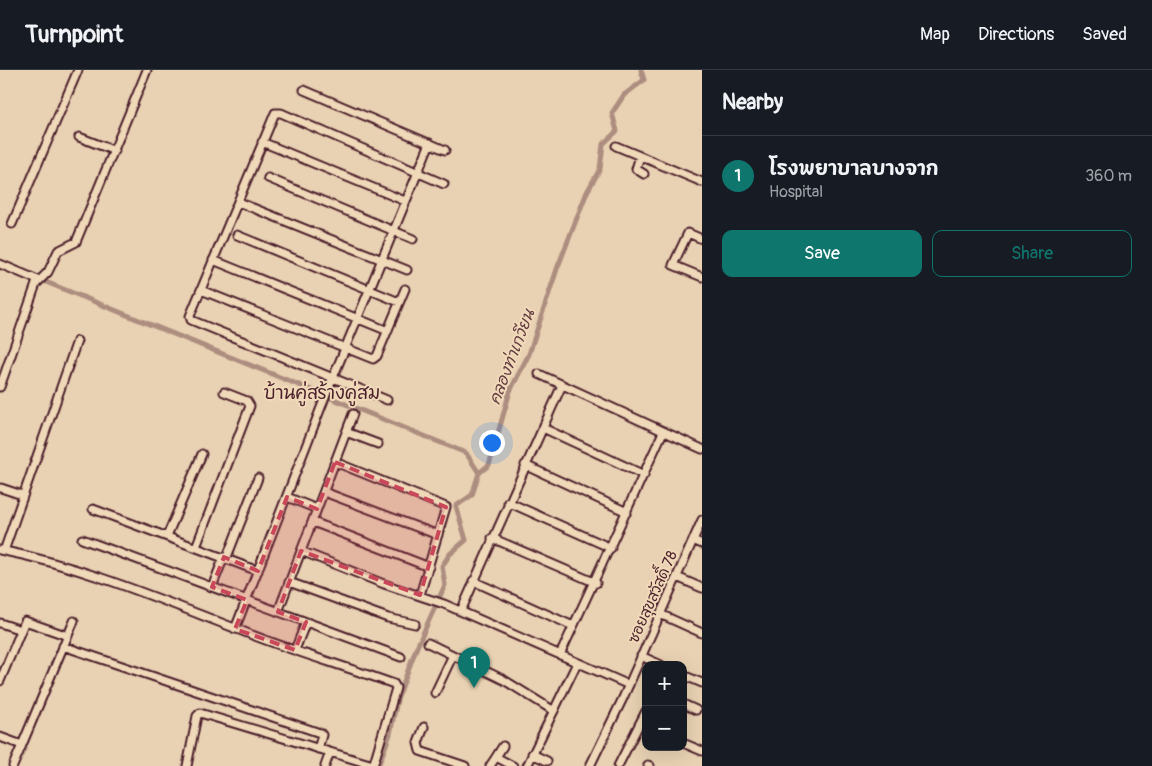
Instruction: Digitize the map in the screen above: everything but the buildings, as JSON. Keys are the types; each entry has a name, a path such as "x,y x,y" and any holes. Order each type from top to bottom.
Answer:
{"street":[{"path":"12,224 78,70"},
{"path":"0,387 38,280 47,274 58,251 76,242 147,70"},
{"path":"304,90 445,150"},
{"path":"387,400 191,320 190,316 273,116 281,113 444,184"},
{"path":"79,137 115,151"},
{"path":"262,142 405,201"},
{"path":"235,629 326,395 430,143"},
{"path":"616,146 702,182"},
{"path":"640,156 636,169 644,174"},
{"path":"268,178 414,239"},
{"path":"238,202 407,270"},
{"path":"702,239 688,232 673,265 702,277"},
{"path":"237,235 400,302"},
{"path":"213,260 388,331"},
{"path":"0,264 38,280"},
{"path":"200,290 345,349 376,358 405,289"},
{"path":"77,341 2,551 38,558 149,595 235,629 395,685 373,765 200,713 196,716 187,766"},
{"path":"539,374 702,449"},
{"path":"461,611 508,502 562,386"},
{"path":"196,547 250,406 247,400 224,392"},
{"path":"278,612 352,414"},
{"path":"543,428 644,475"},
{"path":"346,432 378,444"},
{"path":"560,655 596,583 663,432"},
{"path":"167,536 202,454"},
{"path":"335,462 446,506 420,595"},
{"path":"525,465 627,512"},
{"path":"212,587 258,478"},
{"path":"2,488 22,495"},
{"path":"324,492 438,536"},
{"path":"286,496 317,509"},
{"path":"508,502 611,548"},
{"path":"93,509 226,557 258,571"},
{"name":"ซอยสุขสวัสดิ์ 78","path":"590,766 629,686 702,520"},
{"path":"312,522 429,567"},
{"path":"492,538 596,583"},
{"path":"82,539 401,657"},
{"path":"693,540 702,544"},
{"path":"302,551 384,584 432,599 629,686"},
{"path":"677,577 702,588"},
{"path":"473,581 573,626"},
{"path":"289,582 388,618 415,624"},
{"path":"0,681 29,612"},
{"path":"660,614 702,633"},
{"path":"25,621 68,636"},
{"path":"13,766 74,621"},
{"path":"295,650 306,622"},
{"path":"0,623 21,630"},
{"path":"428,643 504,680 554,711"},
{"path":"63,646 320,733 322,735 318,749"},
{"path":"435,693 453,655"},
{"path":"641,656 652,661"},
{"path":"527,766 577,663"},
{"path":"687,677 702,683"},
{"path":"687,706 696,710"},
{"path":"618,766 642,719"},
{"path":"424,727 418,743 420,750 465,766"},
{"path":"0,737 22,745"},
{"path":"687,745 702,752"},
{"path":"490,766 503,746"},
{"path":"325,766 330,752"},
{"path":"532,754 546,762"},
{"path":"496,757 514,766"}],"highlighted area":[{"path":"335,462 446,507 420,595 301,551 278,612 306,622 295,650 235,629 247,600 212,587 224,557 258,571 287,497 317,509"}],"waterway":[{"name":"คลองท่าเกวียน","path":"378,766 390,734 397,700 416,649 445,585 442,566 450,554 466,540 456,506 472,495 479,473 489,465 510,391 529,354 557,269 587,192 600,169 603,144 617,131 612,113 624,95 644,80 641,70"},
{"path":"41,280 466,453 479,473"}],"place":[{"name":"โรงพยาบาลบางจาก","path":"474,688"}],"district":[{"name":"บ้านคู่สร้างคู่สม","path":"322,393"}]}
